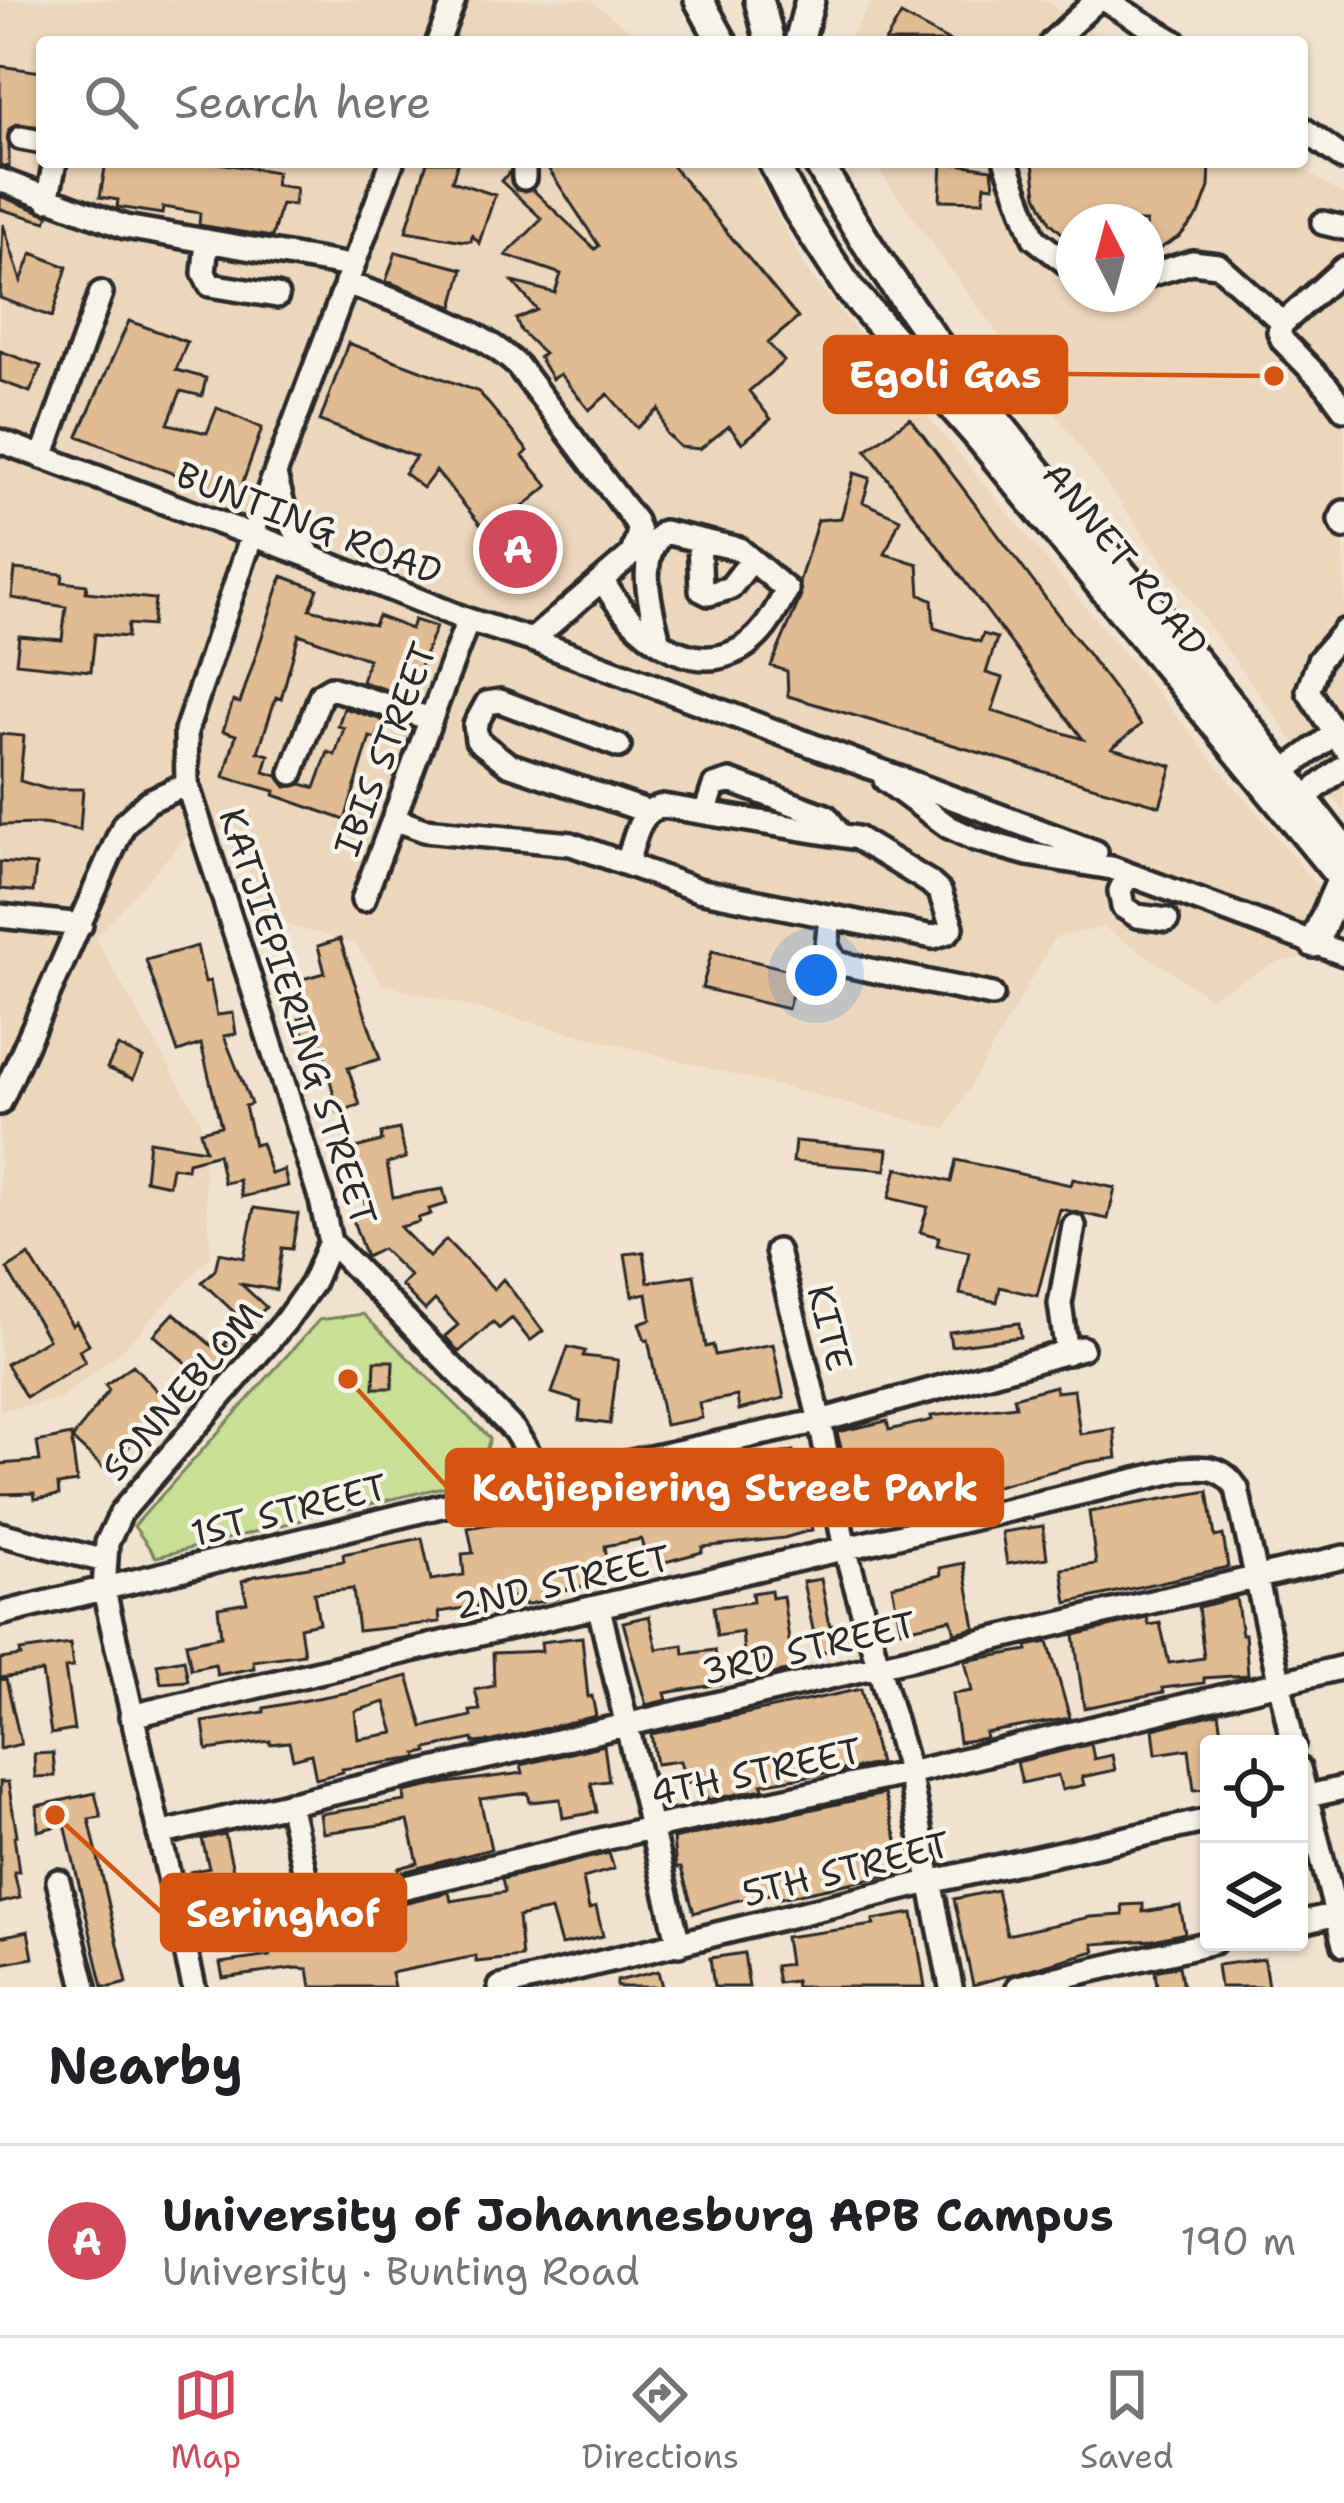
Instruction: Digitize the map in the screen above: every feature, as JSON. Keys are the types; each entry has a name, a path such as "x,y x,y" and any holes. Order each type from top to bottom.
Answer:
{"main road":[{"path":"700,0 722,36"},
{"path":"723,0 726,36"},
{"path":"759,0 768,36"},
{"path":"801,36 810,0"},
{"name":"ANNET ROAD","path":"776,168 849,289 1290,790 1343,870"},
{"name":"ANNET ROAD","path":"822,168 876,257 1188,673"},
{"path":"1326,940 1343,870"}],"street":[{"path":"440,36 454,0"},
{"path":"1059,36 1104,0 1165,36"},
{"path":"1308,132 1344,159"},
{"path":"47,200 54,168"},
{"name":"KATJIEPIERING STREET","path":"390,168 252,535 186,731 184,759 330,1241 514,1430 531,1457 535,1484"},
{"path":"1008,168 1034,238 1056,255"},
{"path":"0,180 124,227 348,275 484,339 518,366 639,532 632,554 532,640"},
{"path":"207,242 204,273 210,285 278,296"},
{"path":"1164,271 1192,262 1218,265 1283,323"},
{"path":"1344,268 1283,323 1280,332 1344,409"},
{"path":"42,457 101,293"},
{"name":"BUNTING ROAD","path":"0,441 468,620 866,765 991,822 1096,852 1326,940 1344,954"},
{"path":"275,474 292,527 311,557"},
{"path":"1344,512 1340,520 1344,527"},
{"path":"603,580 622,612 659,642 691,655 720,657 744,646 769,625 787,590 739,549 664,532 654,542 648,589 659,642"},
{"path":"699,540 701,590 709,594 730,588 751,561"},
{"name":"IBIS STREET","path":"363,900 468,620"},
{"path":"1290,790 1339,740 1307,691 1319,660 1344,631"},
{"path":"292,772 321,694 331,688 431,719"},
{"path":"394,819 424,830 571,844 698,890 933,937 952,927 940,892 857,838 706,810 663,806 646,812 508,764 477,740 475,725 487,703 500,701 619,746"},
{"name":"BUNTING ROAD","path":"866,765 958,832 993,846 1103,866 1326,940"},
{"path":"1290,790 1344,766"},
{"path":"706,810 714,786 730,782 826,815 840,835"},
{"path":"0,1103 124,824 149,801 188,784"},
{"path":"627,864 646,812"},
{"path":"1128,874 1120,891 1123,907 1137,916 1167,920"},
{"path":"0,916 81,925"},
{"path":"830,916 826,947 836,963 992,995"},
{"name":"1ST STREET","path":"0,1614 535,1484 820,1421 1074,1350 1060,1304 1074,1226"},
{"name":"SONNEBLOM","path":"194,1987 104,1590 105,1561 112,1526 121,1513 285,1322 312,1284 330,1241"},
{"name":"KITE","path":"777,1251 820,1421 845,1549 909,1773 951,1987"},
{"name":"2ND STREET","path":"131,1717 1183,1469 1219,1470 1237,1489 1254,1577"},
{"path":"0,1534 105,1561"},
{"name":"3RD STREET","path":"159,1834 1344,1557"},
{"path":"1254,1577 1291,1735"},
{"path":"598,1608 679,1945"},
{"name":"4TH STREET","path":"182,1941 650,1828 909,1773 1344,1666"},
{"path":"1308,1797 1344,1788"},
{"path":"289,1803 314,1910"},
{"path":"1308,1818 1344,1945"},
{"name":"5TH STREET","path":"500,1987 929,1882 1198,1823"},
{"path":"58,1881 85,1987"},
{"path":"1308,1920 1336,1914"},
{"path":"1018,1987 1200,1945"}],"shaded area":[{"path":"0,0 591,0 636,36 36,36 36,168 752,168 806,270 1344,918 1344,949 1275,963 1209,997 1104,927 1055,937 946,1129 382,984 356,944 261,918 239,827 188,835 95,938 200,1120 211,1256 119,1353 58,1400 0,1410"},
{"path":"873,0 1044,0 1099,36 851,36"},
{"path":"877,168 1301,168 1344,196 1344,811"}],"green space":[{"path":"363,1314 490,1438 478,1479 336,1512 323,1506 305,1519 156,1557 134,1526 319,1320"}],"building":[{"path":"901,15 940,36 889,36"},
{"path":"0,66 36,71 36,126 17,124 9,129 9,167 0,165"},
{"path":"105,168 251,168 277,172 275,185 296,188 294,205 281,204 272,237 199,225 200,213 163,207 162,214 117,207 118,200 100,197"},
{"path":"425,168 456,168 452,181 495,195 479,243 472,235 471,241 464,241 406,231"},
{"path":"548,168 674,168 798,318 768,343 784,361 749,391 771,419 742,443 729,426 700,449 680,447 666,433 659,409 637,428 608,394 589,410 560,374 552,379 539,357 544,354 516,319 537,310 513,282 555,293 561,274 506,255 542,219 501,181 509,173 516,190 533,190 595,249 599,246"},
{"path":"942,168 992,169 994,186 985,185 983,201 940,200"},
{"path":"1034,168 1210,168 1199,214 1164,246 1164,204 1056,204 1056,228 1037,195"},
{"path":"0,196 49,215 46,222 0,209"},
{"path":"3,224 21,281 32,253 67,267 52,317 0,298"},
{"path":"396,252 463,269 453,307 386,281"},
{"path":"129,321 187,342 176,370 206,378 202,396 181,391 168,424 207,433 217,408 262,428 237,499 78,436"},
{"path":"348,343 479,392 528,451 523,456 548,486 489,535 436,471 423,488 404,473 416,457 320,421"},
{"path":"0,351 41,366 30,392 0,381"},
{"path":"910,418 1141,725 1112,748 1172,766 1160,806 788,696 787,671 771,666 801,596 799,582 818,520 841,518 854,473 870,478 863,502 900,519 885,554 918,564 920,595 932,599 934,628 980,642 983,634 997,638 986,673 1003,678 992,711 1083,739 866,450"},
{"path":"15,569 63,574 62,582 87,585 86,592 155,599 152,626 128,624 127,637 95,634 91,671 16,663 19,636 62,640 66,607 12,598"},
{"path":"282,576 318,589 310,609 374,625 378,616 411,629 414,620 436,627 417,674 398,667 391,691 362,682 368,659 299,634 281,699 276,697 258,752 269,755 264,772 278,776 286,787 315,788 328,752 335,755 344,728 338,726 344,708 383,720 376,739 370,737 345,820 274,795 275,791 224,777 236,735 223,731 233,701 240,703"},
{"path":"0,734 24,736 20,781 47,789 83,789 80,830 43,824 0,825"},
{"path":"0,862 36,865 33,892 0,889"},
{"path":"340,939 380,1059 348,1068 360,1105 338,1112 320,1039 307,1043 299,1019 307,1016 298,980 325,973 318,946"},
{"path":"197,946 217,1015 233,1013 236,1034 224,1036 251,1104 245,1106 254,1145 261,1143 271,1174 284,1170 288,1186 242,1197 239,1180 224,1183 218,1154 188,1162 187,1169 172,1167 169,1185 145,1180 149,1141 205,1150 200,1131 221,1126 201,1044 178,1052 146,960"},
{"path":"712,951 798,972 788,1009 702,988"},
{"path":"118,1046 143,1058 133,1079 107,1068"},
{"path":"399,1129 406,1158 387,1163 393,1197 443,1189 447,1204 429,1209 431,1214 418,1218 419,1222 400,1227 429,1257 446,1240 494,1289 503,1279 543,1331 530,1341 512,1318 499,1329 493,1322 459,1352 445,1336 458,1325 435,1300 425,1310 401,1285 410,1276 382,1249 366,1257 352,1218 367,1214 355,1148 382,1141 381,1133"},
{"path":"795,1141 888,1149 886,1170 793,1162"},
{"path":"956,1160 1071,1185 1073,1179 1115,1188 1108,1219 1060,1209 1037,1296 1000,1287 997,1302 960,1294 969,1252 937,1245 939,1237 920,1232 928,1207 889,1198 897,1168 951,1182"},
{"path":"254,1208 298,1214 292,1249 282,1248 276,1290 241,1284 266,1307 249,1326 202,1282 215,1270 219,1253 244,1258"},
{"path":"644,1252 648,1282 694,1275 706,1347 713,1345 715,1355 773,1344 784,1398 739,1410 737,1396 699,1403 702,1418 665,1425 648,1339 639,1323 651,1319 647,1293 632,1296 625,1254"},
{"path":"29,1255 89,1344 79,1350 85,1362 26,1397 6,1364 48,1339 7,1269"},
{"path":"174,1313 227,1359 212,1376 200,1365 195,1371 154,1335"},
{"path":"1019,1323 1021,1337 951,1346 949,1332"},
{"path":"240,1324 254,1334 237,1355 224,1345"},
{"path":"568,1347 585,1351 583,1356 618,1360 610,1424 579,1420 581,1402 552,1393"},
{"path":"375,1361 393,1361 392,1388 374,1388"},
{"path":"133,1365 168,1403 159,1413 168,1428 155,1436 148,1425 107,1471 72,1439 109,1390 105,1385"},
{"path":"1055,1386 1056,1392 1074,1390 1080,1434 1114,1429 1117,1458 959,1496 864,1511 860,1478 854,1479 837,1432 887,1421 889,1430 932,1420 931,1416 1016,1406 1014,1397"},
{"path":"71,1435 77,1482 58,1485 59,1495 35,1499 34,1493 0,1494 0,1464 40,1461 37,1442"},
{"path":"793,1451 812,1530 784,1538 702,1547 702,1552 658,1564 654,1549 644,1551 641,1539 605,1546 610,1582 556,1591 557,1598 525,1605 523,1596 478,1602 478,1606 439,1612 440,1622 358,1631 353,1589 314,1593 319,1623 300,1627 304,1654 253,1661 254,1668 217,1675 215,1664 191,1669 186,1643 221,1636 218,1607 247,1602 242,1581 255,1576 344,1561 343,1554 422,1538 431,1580 464,1575 462,1554 473,1553 468,1528 525,1518 524,1514 546,1509 547,1515 584,1508 583,1500 677,1482 723,1469 722,1465"},
{"path":"1208,1491 1215,1537 1223,1535 1228,1567 1067,1603 1062,1569 1096,1564 1089,1512"},
{"path":"1043,1526 1047,1558 1007,1564 1002,1532"},
{"path":"964,1563 975,1628 955,1633 951,1619 901,1630 892,1586 941,1575 940,1568"},
{"path":"821,1579 830,1626 842,1623 847,1647 818,1653 803,1582"},
{"path":"771,1590 772,1598 783,1596 793,1670 767,1675 764,1652 744,1654 742,1632 717,1636 713,1607 753,1602 752,1593"},
{"path":"1236,1598 1248,1675 1204,1678 1204,1683 1084,1708 1074,1635 1147,1618 1149,1625 1160,1623 1169,1663 1204,1658 1198,1607"},
{"path":"649,1616 657,1649 683,1645 684,1654 715,1650 720,1684 665,1693 667,1700 646,1705 623,1622"},
{"path":"582,1637 588,1697 592,1696 596,1716 493,1741 474,1743 473,1739 427,1749 418,1758 342,1769 316,1779 311,1754 293,1759 289,1742 207,1750 203,1722 408,1676 423,1727 471,1716 470,1711 480,1710 475,1690 494,1686 493,1653 542,1651 541,1642","holes":["385,1702 394,1733 358,1739 355,1711"]},
{"path":"1048,1642 1070,1718 959,1742 952,1694 972,1691 965,1661"},
{"path":"70,1644 73,1667 65,1668 74,1730 51,1734 42,1672 0,1678 0,1659 21,1656 20,1651"},
{"path":"184,1659 188,1681 161,1683 157,1664"},
{"path":"6,1679 21,1744 0,1749 0,1680"},
{"path":"861,1689 879,1764 762,1784 763,1789 708,1800 702,1780 686,1784 680,1761 656,1764 651,1734"},
{"path":"1219,1713 1223,1735 1200,1735 1200,1790 1194,1790 1189,1749 1156,1754 1153,1729"},
{"path":"1091,1744 1094,1759 1112,1755 1115,1770 1082,1777 1084,1785 1062,1790 1058,1775 1022,1783 1017,1762"},
{"path":"604,1745 609,1781 591,1783 597,1812 563,1818 560,1799 530,1802 528,1793 480,1799 491,1849 399,1873 398,1868 418,1863 408,1821 323,1833 320,1814 405,1801 404,1792 447,1783 523,1773 521,1765"},
{"path":"53,1753 55,1776 35,1777 34,1754"},
{"path":"0,1782 8,1782 20,1898 0,1903"},
{"path":"95,1793 101,1817 89,1819 127,1983 111,1987 103,1987 65,1824 38,1831 37,1806"},
{"path":"884,1794 906,1871 776,1899 775,1893 694,1913 681,1868 676,1868 673,1839"},
{"path":"225,1834 237,1888 227,1890 232,1913 201,1921 190,1872 209,1868 202,1839"},
{"path":"609,1853 614,1869 583,1878 589,1909 596,1907 603,1936 561,1945 551,1910 518,1917 522,1957 476,1962 476,1956 391,1973 394,1987 311,1987 308,1969 296,1968 223,1978 220,1963 270,1956 267,1936 449,1892 451,1901 505,1892 502,1879"},
{"path":"997,1890 1007,1935 1090,1917 1123,1915 1122,1905 1143,1904 1143,1912 1180,1906 1185,1933 1093,1944 1095,1951 973,1985 954,1899"},
{"path":"913,1913 925,1987 778,1983 775,1966 789,1964 785,1937 874,1925 873,1920"},
{"path":"28,1931 33,1958 0,1964 0,1937"},
{"path":"744,1953 749,1987 714,1987 710,1958"},
{"path":"1264,1959 1268,1987 1220,1987 1217,1965"},
{"path":"1179,1966 1183,1987 1157,1987 1155,1971"},
{"path":"658,1971 662,1987 617,1987 617,1981"}],"place":[{"name":"Egoli Gas","path":"1274,376"},
{"name":"University of Johannesburg APB Campus","path":"518,549"},
{"name":"Katjiepiering Street Park","path":"348,1379"},
{"name":"Seringhof","path":"55,1815"}]}
